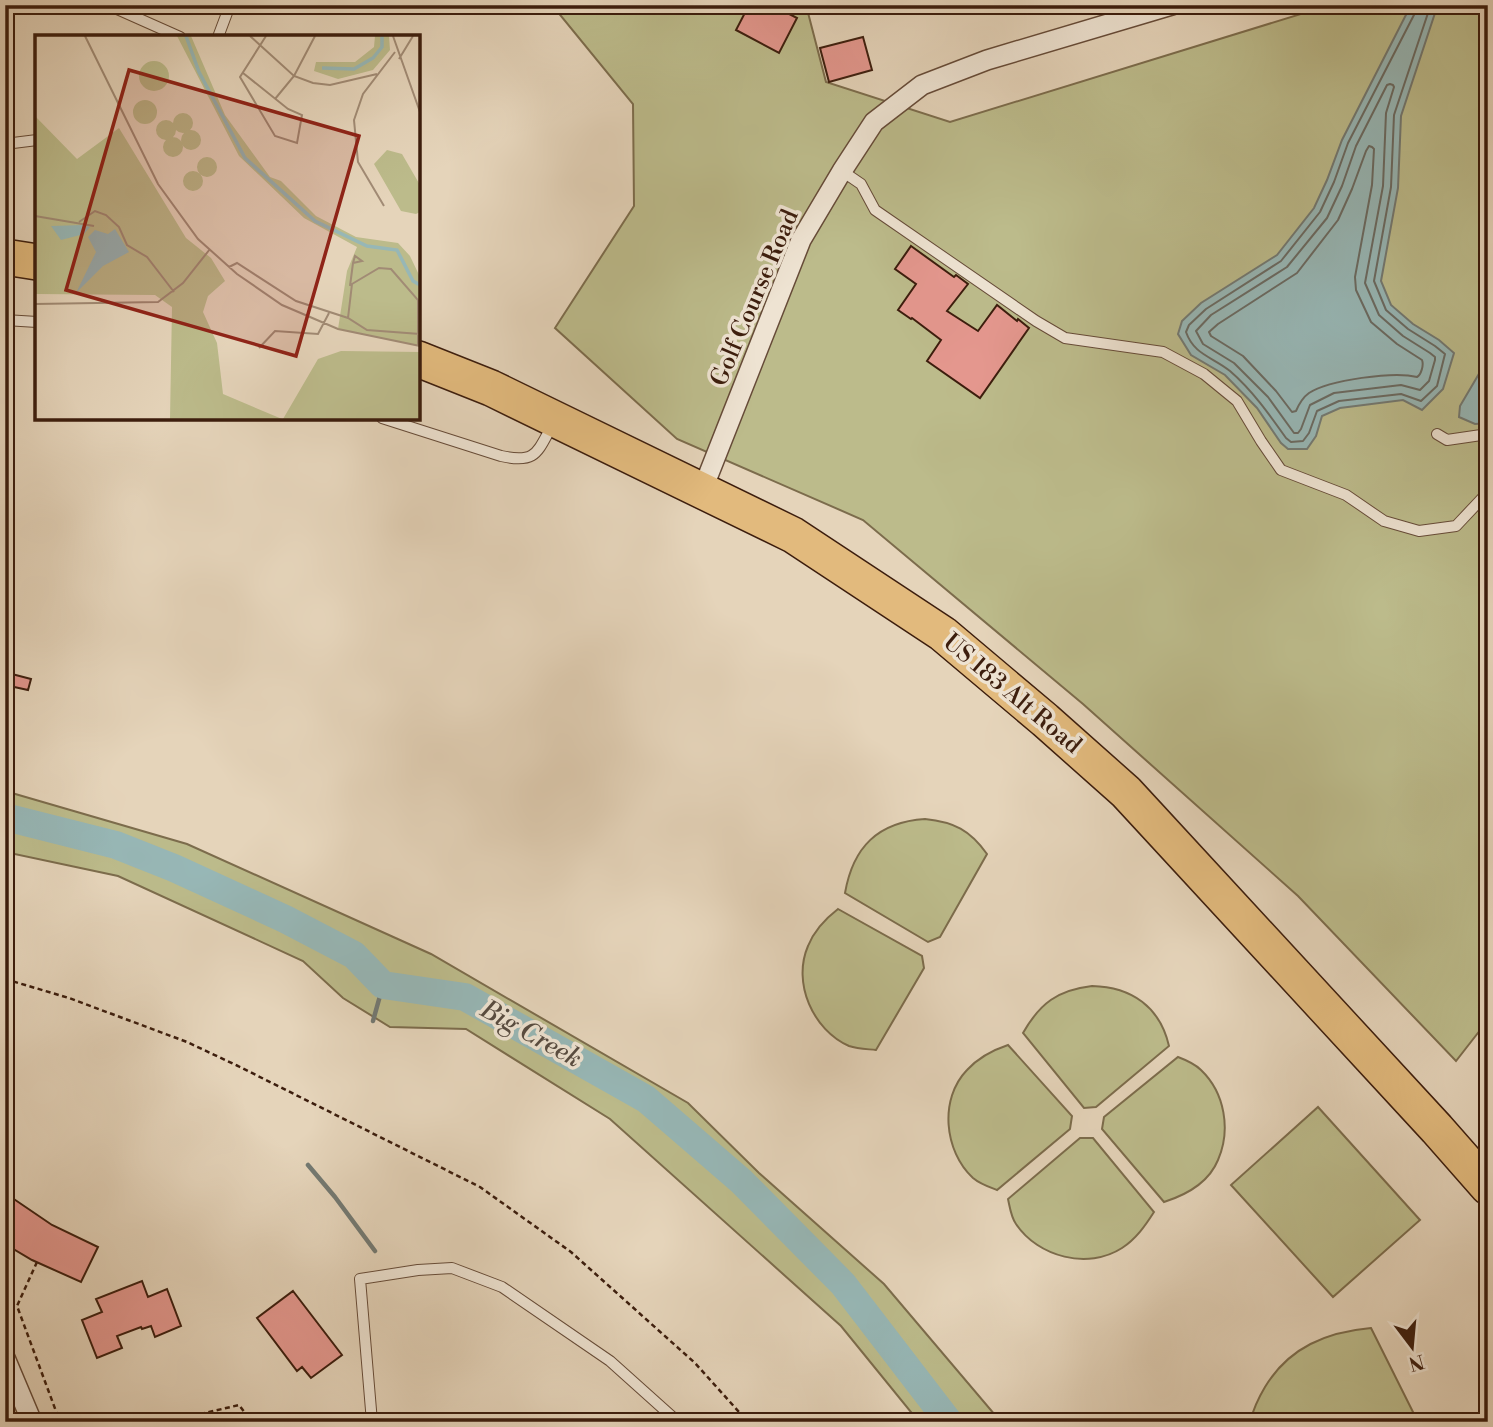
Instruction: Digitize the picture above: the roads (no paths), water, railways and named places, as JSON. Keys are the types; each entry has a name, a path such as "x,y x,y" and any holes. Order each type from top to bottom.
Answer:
{"highway":[{"path":"5,257 35,262"},
{"name":"US 183 Alt Road","path":"420,360 491,388 793,535 943,634 1126,792 1488,1187"}],"street":[{"name":"Golf Course Road","path":"702,491 801,240 874,122 922,85 987,60 1172,5"},
{"path":"5,1358 32,1422"}],"lane":[{"path":"108,5 176,35"},
{"path":"219,35 230,5"},
{"path":"5,144 35,140"},
{"path":"842,171 861,184 875,209 1036,321 1065,338 1163,352 1204,374 1237,401 1282,470 1346,495 1384,521 1419,531 1457,526 1488,492"},
{"path":"5,320 35,322"},
{"path":"389,420 519,460 532,456 539,449 555,419"},
{"path":"1437,434 1447,440 1488,434"},
{"path":"372,1422 360,1279 418,1270 452,1269 502,1287 610,1361 678,1422"}],"water":[{"path":"1411,5 1431,5 1436,10 1401,116 1398,188 1381,281 1391,305 1454,353 1443,389 1422,410 1403,400 1340,408 1322,416 1316,436 1307,449 1288,449 1257,408 1225,375 1191,355 1178,334 1182,321 1201,303 1277,255 1314,208 1342,140"},
{"path":"1488,363 1488,423 1475,424 1459,417 1460,406"}],"waterway":[{"name":"Big Creek","path":"5,817 116,845 174,868 285,919 354,955 383,985 465,997 646,1099 741,1181 843,1284 949,1422"},
{"path":"373,1021 383,985"},
{"path":"308,1165 375,1251"}]}
